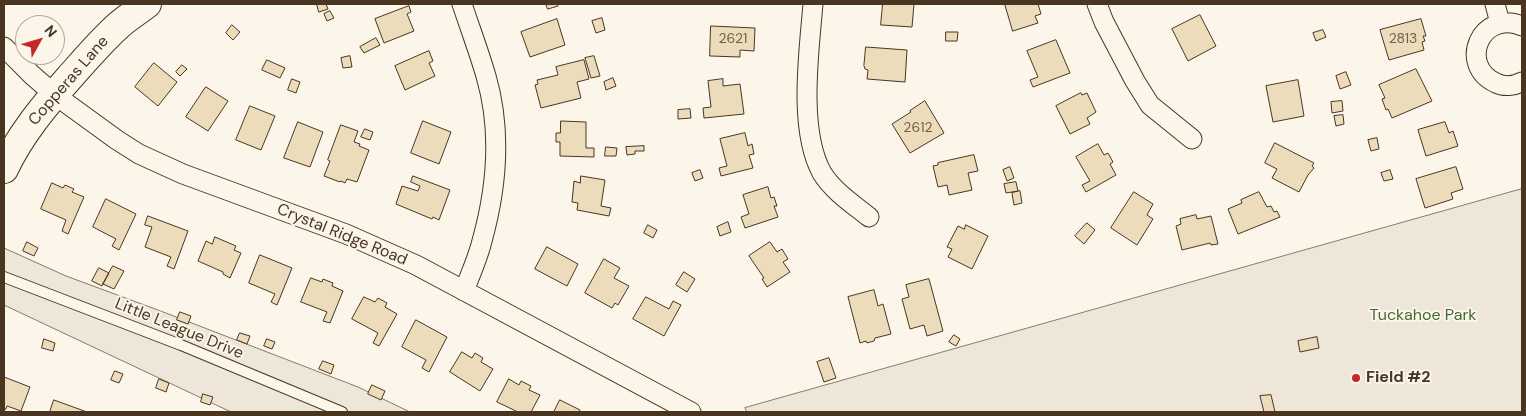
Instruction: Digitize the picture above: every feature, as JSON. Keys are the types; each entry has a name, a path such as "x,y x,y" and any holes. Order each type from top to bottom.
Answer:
{"street":[{"name":"Copperas Lane","path":"4,169 10,155 34,120 55,95 105,38 147,4"},
{"path":"462,4 492,102 497,161 493,194 482,242 464,291"},
{"path":"813,4 808,72 808,115 812,149 822,173 835,189 869,217"},
{"path":"1097,4 1104,22 1130,72 1150,105 1192,139"},
{"path":"1495,4 1500,23"},
{"path":"1522,26 1511,22 1500,23 1491,27 1483,34 1478,43 1476,53 1477,63 1482,73 1489,80 1509,86 1522,82"},
{"name":"Crystal Ridge Road","path":"4,47 55,95 95,125 139,154 183,174 346,234 416,265 691,412"}],"lane":[{"name":"Little League Drive","path":"4,277 181,345 342,412"}],"green space":[{"name":"Tuckahoe Park","path":"1522,189 1522,412 747,412 745,408"},
{"path":"4,248 66,276 358,387 410,412 231,412 4,305"}],"building":[{"path":"317,4 326,4 328,9 319,12"},
{"path":"546,4 557,4 558,6 548,9"},
{"path":"883,4 914,4 912,27 881,25"},
{"path":"1005,4 1038,4 1041,14 1035,16 1038,23 1013,31"},
{"path":"409,6 411,12 407,14 414,31 384,43 375,19"},
{"path":"330,11 334,18 327,21 324,14"},
{"path":"1200,15 1216,46 1188,61 1172,29"},
{"path":"602,18 605,30 596,33 592,21"},
{"path":"557,19 565,45 530,57 521,32"},
{"path":"1421,19 1426,36 1423,36 1425,41 1422,42 1424,50 1389,60 1380,30"},
{"path":"232,25 240,32 233,40 226,33"},
{"path":"711,26 755,28 754,51 740,50 740,57 710,56"},
{"path":"1323,30 1326,37 1316,41 1313,33"},
{"path":"946,32 958,32 957,41 946,41"},
{"path":"376,38 380,45 364,53 360,47"},
{"path":"1056,40 1070,73 1033,87 1030,80 1038,77 1027,51"},
{"path":"866,47 907,50 905,82 867,79 868,70 864,66"},
{"path":"429,51 433,61 429,63 435,76 405,90 395,66"},
{"path":"350,56 352,67 343,68 341,58"},
{"path":"594,56 600,76 591,78 585,58"},
{"path":"267,60 285,68 280,78 262,70"},
{"path":"584,60 589,79 577,82 581,98 541,108 535,85 538,84 537,80 558,75 556,67"},
{"path":"154,63 177,82 158,106 135,87"},
{"path":"182,65 187,69 180,76 176,72"},
{"path":"1416,69 1432,101 1392,118 1388,109 1386,110 1382,99 1385,98 1379,85"},
{"path":"1346,72 1351,85 1340,89 1336,76"},
{"path":"613,78 616,86 606,90 604,82"},
{"path":"292,79 300,82 296,93 288,90"},
{"path":"723,79 723,86 740,84 744,114 704,118 703,108 711,107 708,81"},
{"path":"1298,80 1304,116 1273,122 1266,86"},
{"path":"206,87 228,101 208,131 186,117"},
{"path":"1081,93 1082,95 1087,93 1096,112 1087,118 1090,124 1070,134 1056,106"},
{"path":"925,101 944,133 910,153 892,124"},
{"path":"1342,101 1343,111 1332,113 1331,102"},
{"path":"250,106 275,116 261,150 236,140"},
{"path":"690,109 691,118 678,119 678,110"},
{"path":"1343,115 1344,124 1336,126 1334,116"},
{"path":"423,121 451,132 439,164 411,153"},
{"path":"561,121 586,122 586,148 594,148 594,157 560,156 560,142 556,142 556,133 560,133"},
{"path":"298,122 323,132 310,167 284,158"},
{"path":"1445,122 1449,133 1453,131 1458,146 1426,156 1418,130"},
{"path":"341,125 358,131 354,142 369,150 357,182 347,179 345,183 324,176"},
{"path":"365,129 373,132 370,140 361,137"},
{"path":"745,133 748,146 752,144 754,154 749,155 753,168 721,176 719,168 727,166 720,139"},
{"path":"1377,138 1379,149 1371,151 1368,140"},
{"path":"1275,143 1314,163 1312,166 1314,168 1299,192 1272,178 1277,169 1265,163"},
{"path":"1098,144 1104,155 1108,153 1113,162 1110,164 1116,175 1086,192 1082,185 1090,181 1076,157"},
{"path":"644,146 644,151 635,151 635,154 627,155 626,147"},
{"path":"606,147 617,148 616,156 605,156"},
{"path":"974,155 978,171 968,173 972,190 949,195 947,185 938,187 933,166 938,165 938,163"},
{"path":"1010,167 1014,178 1007,181 1003,170"},
{"path":"1456,167 1463,189 1451,193 1453,199 1425,208 1416,179"},
{"path":"700,170 703,178 695,181 692,173"},
{"path":"1390,170 1393,179 1384,181 1381,173"},
{"path":"413,176 450,190 439,220 433,217 432,219 396,204 402,186 418,191 420,186 411,182"},
{"path":"581,176 605,180 601,206 611,208 609,216 577,210 578,203 572,202 574,181 580,183"},
{"path":"1016,182 1018,191 1006,193 1004,184"},
{"path":"52,183 63,188 65,185 74,189 72,192 84,197 68,234 62,231 66,220 41,209"},
{"path":"768,187 771,198 774,197 777,206 774,206 778,217 745,228 741,217 749,214 743,195"},
{"path":"1020,191 1022,203 1014,205 1012,193"},
{"path":"1134,192 1153,204 1147,215 1153,219 1137,245 1111,228"},
{"path":"1259,192 1267,207 1271,206 1280,217 1238,234 1228,209 1242,203 1241,200"},
{"path":"106,199 136,214 119,250 112,246 116,239 93,227"},
{"path":"1196,215 1197,219 1211,216 1218,244 1211,245 1210,243 1182,250 1176,226 1181,224 1180,219"},
{"path":"148,216 188,231 174,269 167,266 171,257 145,247 152,227 145,225"},
{"path":"728,222 731,232 720,236 717,227"},
{"path":"1087,223 1095,230 1084,244 1075,236"},
{"path":"648,225 657,230 653,238 644,233"},
{"path":"966,225 988,236 972,269 948,257 952,249 947,247 958,226 964,229"},
{"path":"215,237 236,246 234,250 241,253 230,278 223,274 223,272 198,261 206,241 212,244"},
{"path":"27,242 38,248 34,256 23,251"},
{"path":"770,242 777,252 782,249 788,259 783,262 790,272 767,287 762,279 764,278 749,256"},
{"path":"547,247 578,264 567,286 535,269"},
{"path":"260,255 292,268 277,305 271,302 275,294 249,283"},
{"path":"604,259 620,268 614,278 629,286 618,305 615,303 612,308 585,293"},
{"path":"113,266 124,271 114,289 103,284"},
{"path":"99,268 109,273 102,286 92,281"},
{"path":"684,272 695,279 687,292 676,285"},
{"path":"311,278 322,282 323,279 333,283 332,286 343,291 330,323 323,321 327,312 301,302"},
{"path":"929,279 943,331 927,336 924,325 910,329 902,299 909,297 906,285"},
{"path":"874,290 878,306 883,304 891,334 875,338 874,341 860,343 848,297"},
{"path":"364,297 375,302 378,298 387,303 385,307 397,314 379,346 373,343 378,333 352,319"},
{"path":"646,297 669,309 673,301 681,305 664,336 633,319"},
{"path":"180,312 191,316 188,324 177,320"},
{"path":"416,320 447,337 429,372 422,368 426,360 402,347"},
{"path":"240,333 250,336 247,344 237,340"},
{"path":"954,335 960,339 956,346 949,342"},
{"path":"1317,337 1319,348 1300,352 1298,341"},
{"path":"44,339 55,343 53,351 42,348"},
{"path":"267,339 275,342 272,349 264,346"},
{"path":"462,352 472,358 475,353 483,358 481,362 493,369 480,391 450,372"},
{"path":"829,358 836,378 824,382 817,362"},
{"path":"323,361 334,365 331,374 319,369"},
{"path":"115,371 123,374 119,383 111,380"},
{"path":"4,377 30,387 21,411 7,406 4,409"},
{"path":"159,379 169,383 166,392 156,388"},
{"path":"509,379 519,385 521,381 531,386 529,390 540,395 531,412 518,412 497,402"},
{"path":"372,385 385,391 381,400 368,394"},
{"path":"203,394 213,397 210,405 201,402"},
{"path":"1271,395 1275,412 1264,412 1260,396"},
{"path":"54,400 87,412 50,412"},
{"path":"560,400 580,410 579,412 554,412"}],"place":[{"name":"Field #2","path":"1356,378"}]}
